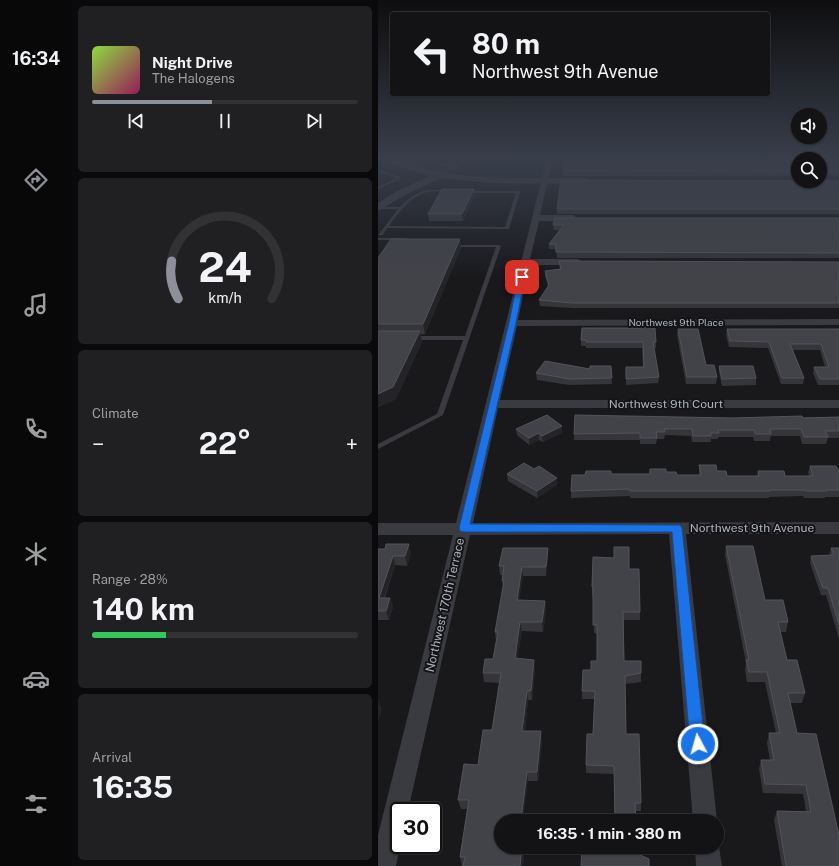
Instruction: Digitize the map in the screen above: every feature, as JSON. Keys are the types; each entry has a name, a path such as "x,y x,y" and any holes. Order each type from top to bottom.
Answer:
{"street":[{"path":"378,208 393,198"},
{"name":"Northwest 170th Terrace","path":"383,866 512,323 524,262 541,198"},
{"path":"536,218 584,218"},
{"path":"524,262 587,262"},
{"name":"Northwest 9th Place","path":"512,323 839,322"},
{"name":"Northwest 9th Court","path":"493,404 839,404"},
{"path":"677,528 704,814"},
{"name":"Northwest 9th Avenue","path":"378,529 839,528"},
{"path":"708,854 709,866"}],"lane":[{"path":"415,198 400,208 380,236 406,239 418,245 425,245"},
{"path":"386,227 507,228 516,198"},
{"path":"378,208 400,208"},
{"path":"378,447 440,416 499,246 447,246"},
{"path":"408,338 467,338"}],"building":[{"path":"437,198 469,198 462,214 428,214"},
{"path":"558,198 839,198 839,209 557,209"},
{"path":"555,218 839,218 839,253 556,252 556,244 549,244 564,225 553,225"},
{"path":"391,239 460,239 423,324 378,324 378,258"},
{"path":"559,261 839,262 839,303 572,303 539,300 549,285 545,271 561,269"},
{"path":"641,321 650,321 651,328 655,328 656,342 653,342 659,377 626,379 626,367 644,367 643,342 586,342 586,340 581,340 582,328 642,328"},
{"path":"678,329 698,329 706,365 714,365 717,377 687,377"},
{"path":"727,329 839,329 839,379 820,379 814,367 829,367 821,344 790,344 804,378 782,378 769,342 730,341"},
{"path":"378,331 420,331 393,387 378,394"},
{"path":"545,361 590,369 590,366 611,366 612,378 569,379 536,373"},
{"path":"719,366 753,366 756,378 722,379"},
{"path":"547,415 562,426 542,436 539,433 529,438 516,429"},
{"path":"575,415 732,418 802,416 803,418 839,417 839,431 825,431 828,437 804,437 801,429 770,429 771,434 755,434 754,430 718,430 719,433 711,433 711,436 693,436 692,429 664,429 665,432 656,432 657,438 640,438 640,433 574,434"},
{"path":"524,463 534,469 539,466 557,478 537,491 507,474"},
{"path":"699,465 716,465 717,471 726,471 727,476 759,476 758,471 784,471 785,476 813,476 810,466 836,466 839,470 839,490 630,491 630,489 571,491 572,475 585,475 586,471 611,471 611,474 650,474 650,469 666,469 666,472 676,472 677,475 701,475"},
{"path":"386,544 409,544 405,556 393,556 379,598 390,598 386,611 378,611 378,549 385,549"},
{"path":"726,546 753,546 765,600 783,600 788,622 778,622 787,660 797,660 805,693 788,693 797,733 816,734 839,835 839,866 786,866 777,811 811,812 806,785 765,784 761,760 774,760 769,733 780,733 767,672 749,672 746,660 749,660"},
{"path":"614,547 629,547 629,569 639,569 640,612 623,612 624,661 641,661 641,673 625,676 626,734 639,734 641,803 635,803 636,814 615,814 614,766 586,765 587,734 593,734 595,691 582,691 583,670 591,670 591,661 597,661 597,625 593,625 593,557 614,558"},
{"path":"503,548 548,548 546,567 522,567 517,600 545,601 542,622 520,622 515,658 534,660 531,691 527,691 522,731 541,731 537,772 527,772 522,814 494,814 494,854 521,854 520,866 463,866 465,857 460,857 469,800 458,800 464,764 478,765 483,730 492,730 501,673 483,673 485,659 493,659 498,632 495,632 504,581 502,581 504,566 499,566"},
{"path":"831,548 839,548 839,625 828,588 823,588 811,556 834,555"},
{"path":"582,854 638,854 649,859 649,866 581,866"}],"route":[{"path":"522,277 464,528 677,528 698,744"}]}
